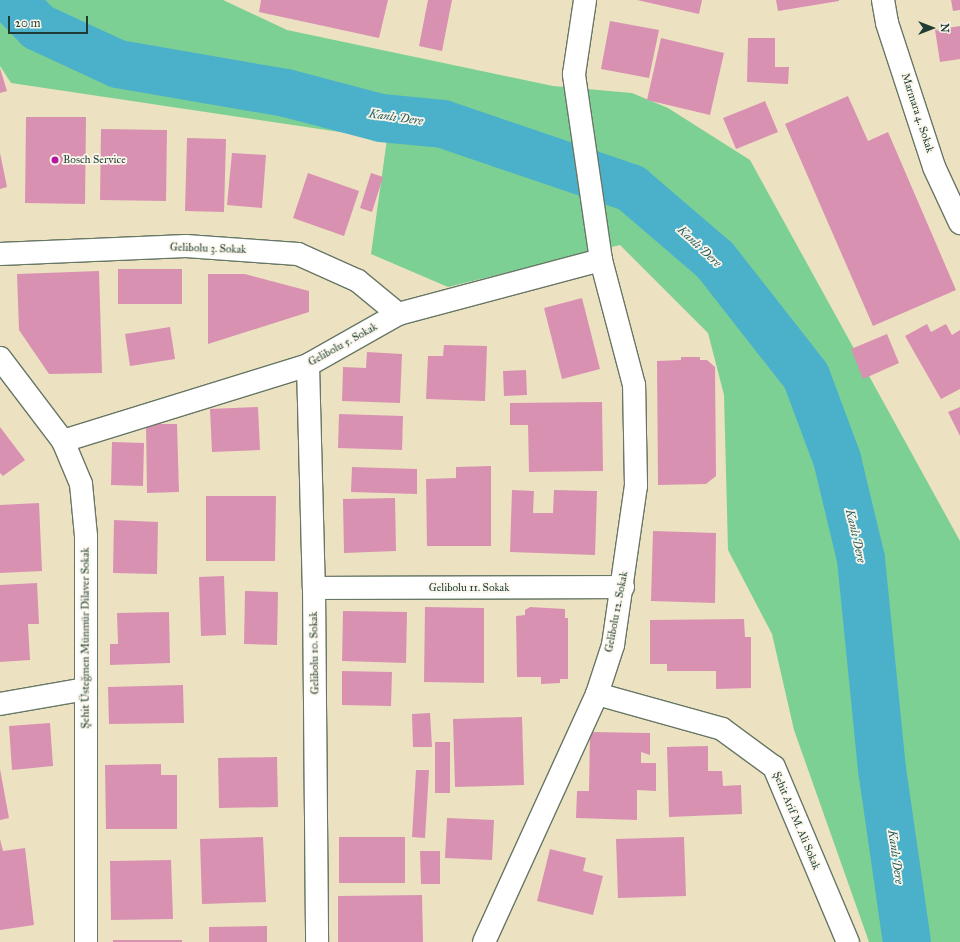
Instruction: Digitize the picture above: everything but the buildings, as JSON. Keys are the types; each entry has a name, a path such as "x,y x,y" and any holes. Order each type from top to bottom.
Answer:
{"street":[{"name":"Gelibolu 12. Sokak","path":"484,942 597,694 613,645 623,587 636,486 634,385 601,260 574,74 585,0"},
{"name":"Marmara 4. Sokak","path":"883,0 887,23 934,167 960,223"},
{"name":"Gelibolu 3. Sokak","path":"0,254 186,246 298,254 358,280 398,314"},
{"name":"Gelibolu 5. Sokak","path":"63,441 308,365 398,314 601,260"},
{"name":"Şehit Üsteğmen Münmür Dilaver Sokak","path":"0,358 63,441 81,484 86,536 86,942"},
{"name":"Gelibolu 10. Sokak","path":"308,365 314,588 317,942"},
{"name":"Gelibolu 11. Sokak","path":"314,588 623,587"},
{"path":"0,704 86,690"},
{"name":"Şehit Arif M. Ali Sokak","path":"597,694 722,729 774,767 848,942"}],"green space":[{"path":"0,0 223,0 287,30 553,86 632,93 668,108 750,160 960,541 960,942 869,942 794,730 772,634 728,550 724,395 708,333 620,245 448,287 371,254 387,139 11,83 0,66"}],"waterway":[{"name":"Kanlı Dere","path":"12,0 38,27 118,64 286,93 381,118 443,124 631,188 715,260 806,376 837,459 861,559 882,769 907,942"}],"place":[{"name":"Bosch Service","path":"55,160"}]}
